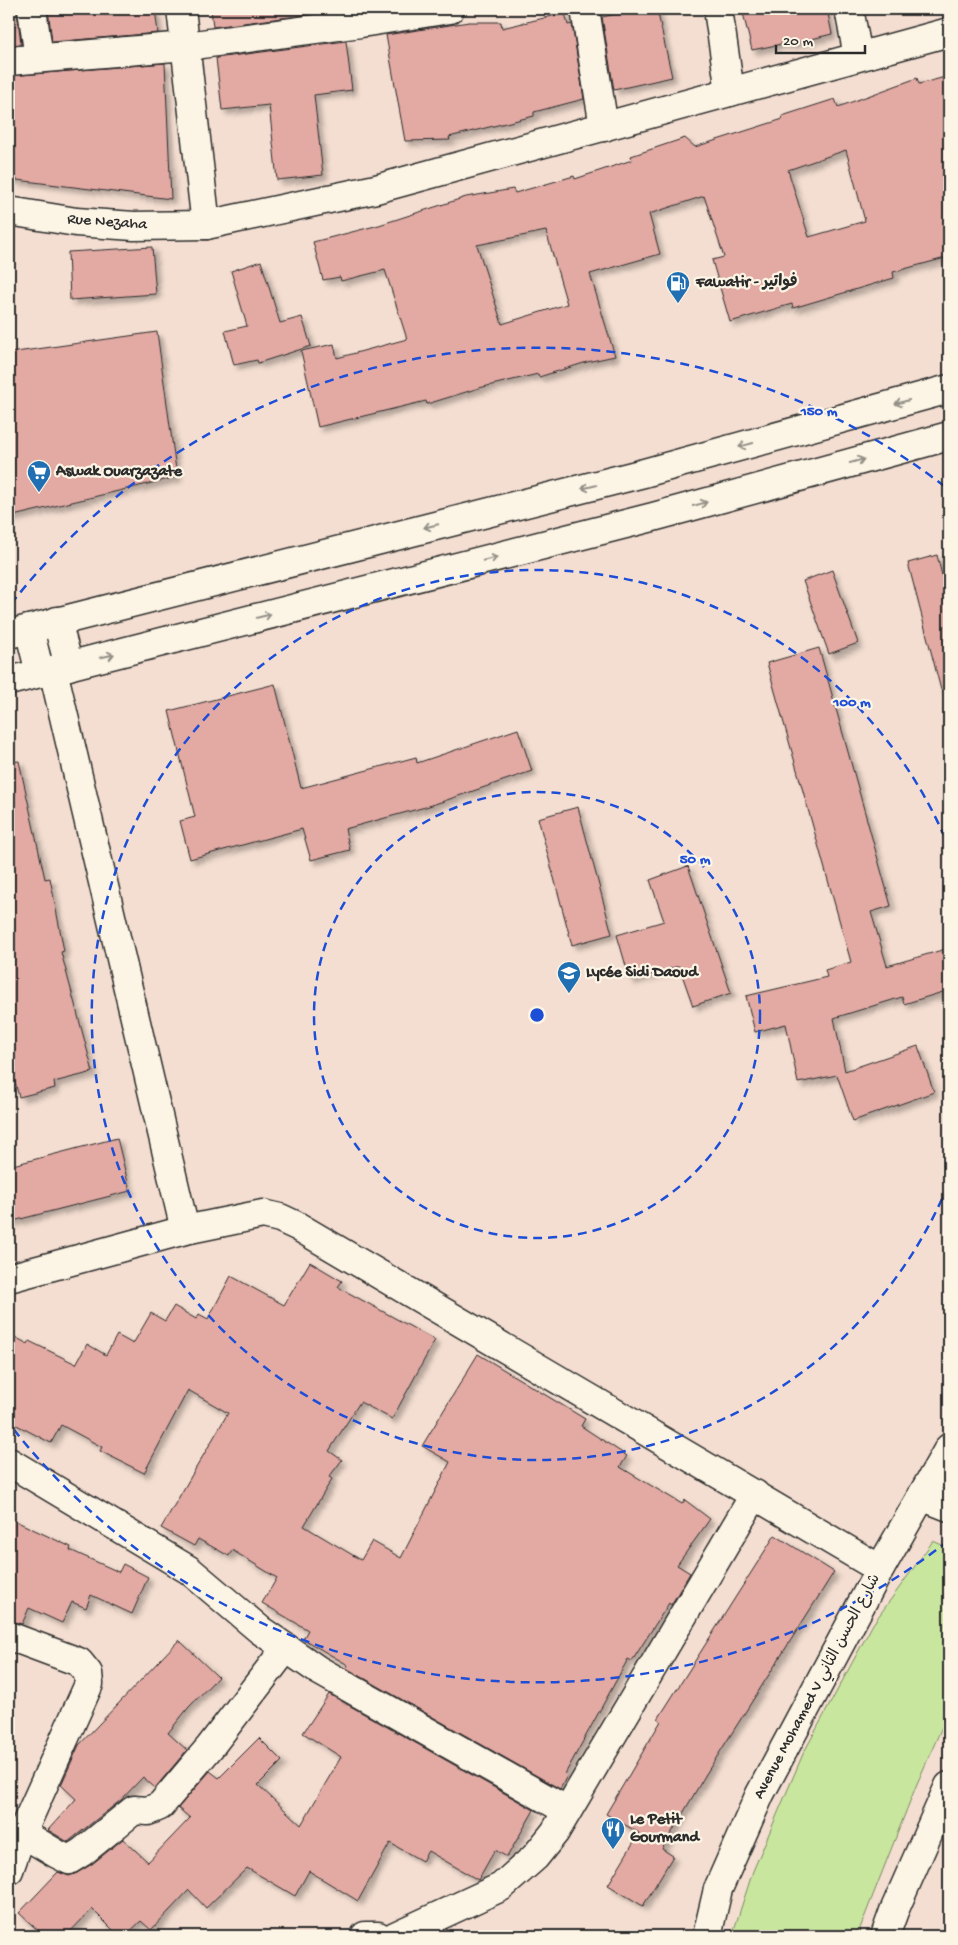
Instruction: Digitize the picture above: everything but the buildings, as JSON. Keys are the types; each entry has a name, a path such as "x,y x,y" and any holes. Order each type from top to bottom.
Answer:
{"street":[{"path":"32,9 39,58"},
{"path":"181,9 206,225"},
{"path":"9,62 186,46 361,16 450,9"},
{"path":"585,9 604,127"},
{"path":"718,9 730,92"},
{"path":"848,9 858,56"},
{"name":"Rue Nezaha","path":"9,212 76,222 134,226 206,225 376,189 949,32"},
{"path":"54,669 19,631 644,473 949,389"},
{"path":"9,681 653,517 949,436"},
{"path":"57,622 54,669 185,1230"},
{"path":"9,1278 185,1230 264,1214 280,1218 755,1494 880,1569"},
{"name":"Avenue Mohamed V شارع الحسن الثاني","path":"707,1936 718,1889 760,1794 880,1569 949,1448"},
{"path":"9,1462 189,1570 260,1630 318,1670 566,1810"},
{"path":"395,1936 501,1887 535,1857 555,1832 566,1810 755,1494"},
{"path":"921,1496 949,1507"},
{"path":"9,1636 79,1662 88,1673 89,1684 22,1833 9,1870"},
{"path":"22,1833 69,1860 82,1852 134,1810 148,1811 160,1806 210,1747 286,1648"},
{"path":"885,1936 894,1911 949,1786"},
{"path":"365,1936 378,1936"}],"green space":[{"path":"933,1541 949,1548 949,1711 916,1786 857,1936 732,1936 753,1871 803,1754 873,1624"}],"place":[{"name":"Fawatir - فواتير","path":"678,304"},
{"name":"Aswak Ouarzazate","path":"39,493"},
{"name":"Lycée Sidi Daoud","path":"569,994"},
{"name":"Le Petit Gourmand","path":"613,1850"}]}
